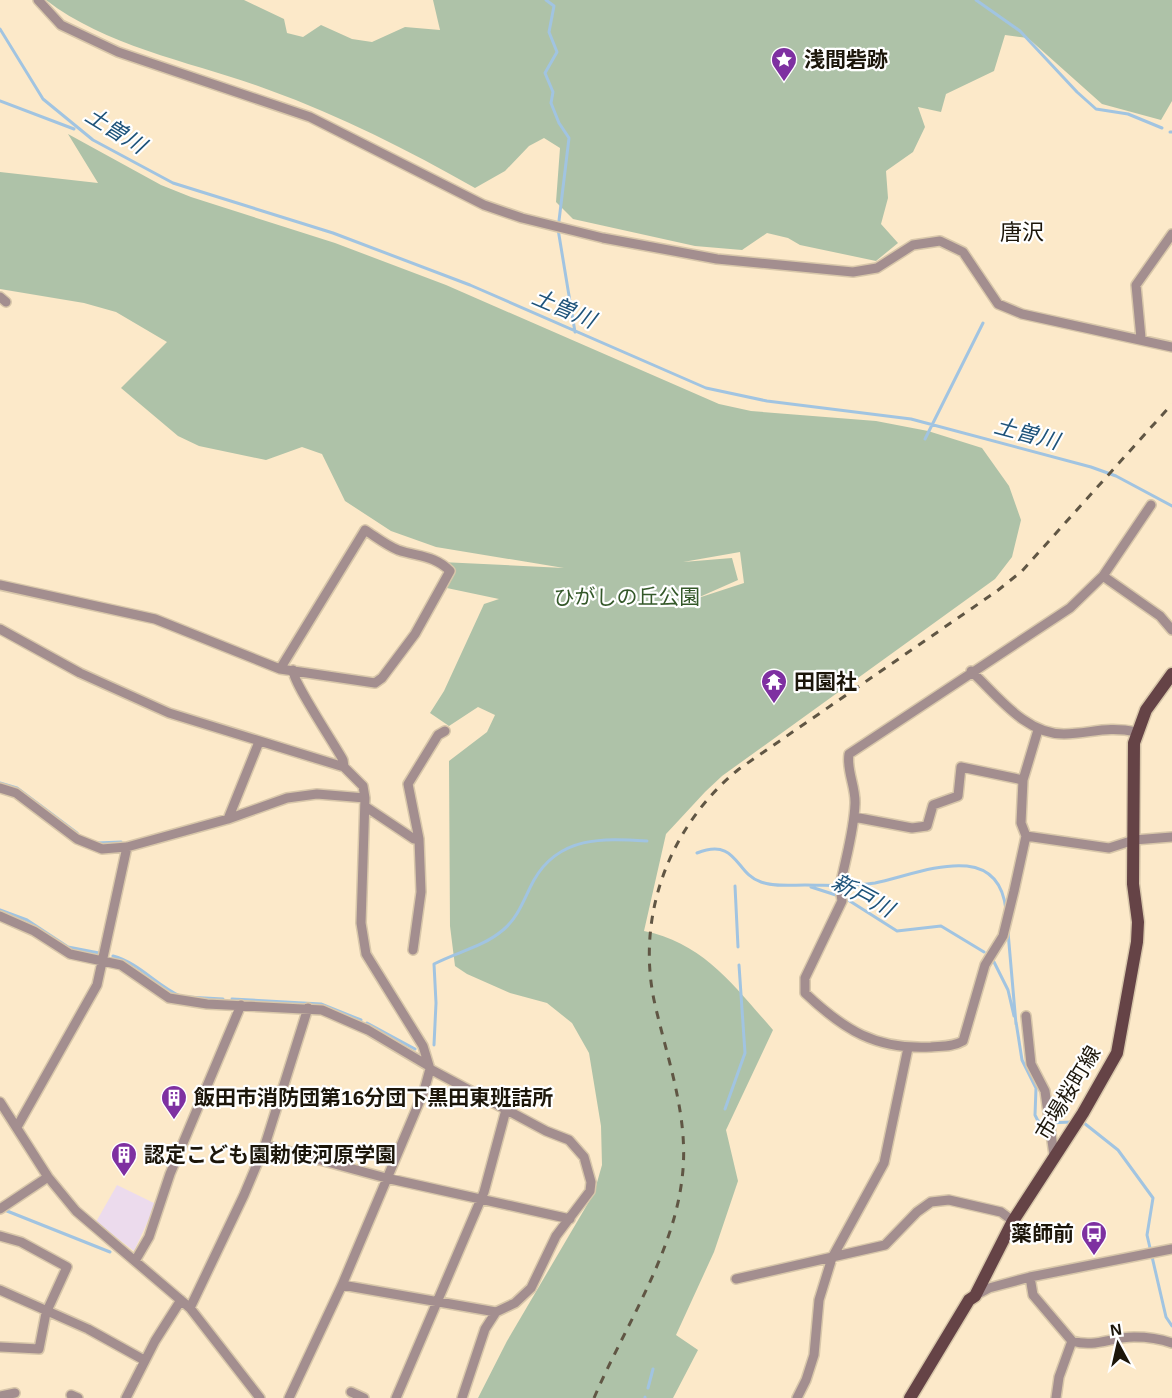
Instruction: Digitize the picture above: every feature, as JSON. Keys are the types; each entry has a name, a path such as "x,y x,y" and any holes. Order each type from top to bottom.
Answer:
{"main road":[{"name":"市場桜町線","path":"910,1398 969,1300 975,1296 1013,1221 1088,1103 1116,1053 1122,1036 1137,942 1133,763 1137,732 1146,710 1172,674"}],"street":[{"path":"38,0 61,25 118,52 310,117 484,205 522,218 603,238 717,259 853,272 877,268 913,245 939,241 963,252 998,304 1022,314 1141,338 1172,347"},
{"path":"1141,338 1136,285 1172,234"},
{"path":"1038,730 1023,780 1021,823 1026,836 1003,936 985,965 963,1041 957,1044 908,1048 876,1043 836,1018 806,993 805,978 842,896 840,887 854,817 855,784 848,762 849,753 1070,608 1103,576 1151,505"},
{"path":"0,585 154,619 279,669 375,683 382,678 415,634 450,571 441,562 420,553 400,550 365,530 279,669"},
{"path":"1103,576 1160,616 1172,630"},
{"path":"0,629 80,673 158,708 259,742 344,767 363,786 366,802 361,923 366,954 423,1046 429,1067 424,1091 342,1286 289,1398"},
{"path":"293,670 295,682 318,716 343,760 344,767"},
{"path":"972,671 1026,722 1038,730 1065,734 1105,728 1137,732"},
{"path":"413,950 422,892 419,839 408,784 438,735 445,730"},
{"path":"228,819 259,742"},
{"path":"854,817 912,828 927,826 933,805 958,795 961,767 1023,780"},
{"path":"0,788 16,793 58,826 91,846 102,849 127,847 228,819 287,798 317,794 366,802 414,839 419,839"},
{"path":"1026,836 1093,848 1109,848 1134,840 1172,837"},
{"path":"17,1127 97,985 127,847"},
{"path":"0,915 24,926 70,954 121,965 169,998 322,1010 368,1030 506,1110 569,1140 584,1157 590,1191 556,1236 531,1288 515,1303 496,1312 484,1329 462,1398"},
{"path":"135,1262 149,1237 170,1174 241,1005"},
{"path":"190,1308 244,1195 265,1144 308,1008"},
{"path":"1026,1016 1031,1064 1045,1091 1054,1155"},
{"path":"796,1398 806,1380 814,1355 819,1300 832,1258 884,1163 908,1048"},
{"path":"0,1102 48,1177 76,1211 190,1308 260,1398"},
{"path":"396,1398 481,1199 506,1110"},
{"path":"265,1144 386,1178 570,1219"},
{"path":"0,1209 48,1177"},
{"path":"736,1278 885,1245 917,1212 931,1202 950,1200 1001,1212 1013,1221"},
{"path":"0,1236 21,1242 67,1267 46,1312 39,1349 0,1347"},
{"path":"975,1296 989,1288 1030,1277 1172,1250"},
{"path":"1030,1277 1033,1294 1072,1341 1086,1345 1132,1337 1172,1343"},
{"path":"342,1286 496,1312"},
{"path":"0,1290 88,1329 144,1360"},
{"path":"126,1398 144,1360 182,1300"},
{"path":"1056,1398 1059,1377 1072,1341"},
{"path":"351,1392 364,1398"},
{"path":"0,1396 15,1393"}],"shaded area":[{"path":"117,1185 156,1204 134,1251 96,1222"}],"green space":[{"path":"46,0 244,0 284,19 287,33 303,37 321,25 352,39 372,42 405,27 440,30 433,0 1172,0 1172,101 1161,120 1102,104 1028,38 1005,35 994,71 946,94 941,112 918,107 925,127 913,152 886,171 888,198 881,224 898,243 876,261 800,245 788,238 767,233 742,250 695,246 573,219 556,202 560,148 544,138 529,146 505,171 475,188 348,122 241,80 154,53 97,31 70,17"},
{"name":"ひがしの丘公園","path":"68,134 161,185 191,197 335,243 446,285 719,404 751,411 876,421 928,431 982,448 1009,486 1021,520 1012,557 995,579 722,776 666,834 644,931 684,945 701,956 731,983 773,1030 726,1130 738,1181 714,1252 676,1335 698,1350 673,1398 478,1398 507,1341 594,1193 602,1165 601,1126 589,1053 572,1023 547,1003 510,993 467,974 455,966 450,926 449,761 487,732 495,715 478,707 449,726 430,713 444,691 484,604 499,599 442,587 450,571 441,562 564,568 436,547 391,531 345,501 322,454 302,447 266,460 199,446 178,436 121,388 167,342 116,312 84,303 0,289 0,172 98,183","holes":["740,552 744,583 695,599 738,580 732,558 683,562"]}],"waterway":[{"path":"546,0 554,6 549,32 557,52 545,73 553,92 551,103 559,123 569,138 558,229 575,332"},
{"path":"976,0 1020,31 1096,109 1128,114 1162,128"},
{"name":"土曽川","path":"0,29 43,99 93,140 173,183 333,233 470,285 706,388 767,401 911,419 1091,467 1116,476 1172,506"},
{"path":"0,101 74,129"},
{"path":"925,439 983,323"},
{"path":"0,783 17,788 77,833"},
{"name":"新戸川","path":"434,1045 436,1003 434,964 478,945 509,925 534,880 556,855 583,843 599,840 647,841"},
{"path":"97,843 121,842"},
{"name":"新戸川","path":"697,853 710,849 728,853 752,878 766,884 805,885"},
{"path":"805,885 866,884 934,868 973,867 988,874 1000,888 1006,910"},
{"path":"735,886 738,947"},
{"name":"新戸川","path":"811,887 839,896"},
{"name":"新戸川","path":"845,898 897,931 941,926 984,952"},
{"path":"0,910 27,920 68,947 99,953"},
{"path":"1008,932 1016,1024"},
{"path":"113,956 131,964 180,996"},
{"name":"新戸川","path":"994,962 1008,990 1014,1016"},
{"path":"725,1109 745,1053 739,965"},
{"path":"187,997 223,999"},
{"path":"232,999 321,1004 361,1020"},
{"name":"新戸川","path":"1016,1022 1022,1060 1036,1088 1035,1115 1038,1121 1072,1122"},
{"path":"367,1023 415,1049"},
{"name":"新戸川","path":"1084,1123 1118,1150 1153,1198 1147,1235 1166,1317 1172,1326"},
{"path":"7,1211 110,1252"},
{"path":"648,1388 653,1369"}],"railway":[{"path":"594,1398 658,1263 669,1235 682,1179 684,1156 680,1111 654,1000 650,967 650,935 655,903 664,872 677,843 694,816 715,791 739,769 997,591 1022,571 1172,404"}],"place":[{"name":"浅間砦跡","path":"784,83"},
{"name":"田園社","path":"774,705"},
{"name":"飯田市消防団第16分団下黒田東班詰所","path":"174,1121"},
{"name":"認定こども園勅使河原学園","path":"124,1178"},
{"name":"薬師前","path":"1094,1257"}],"district":[{"name":"唐沢","path":"1022,232"}]}
